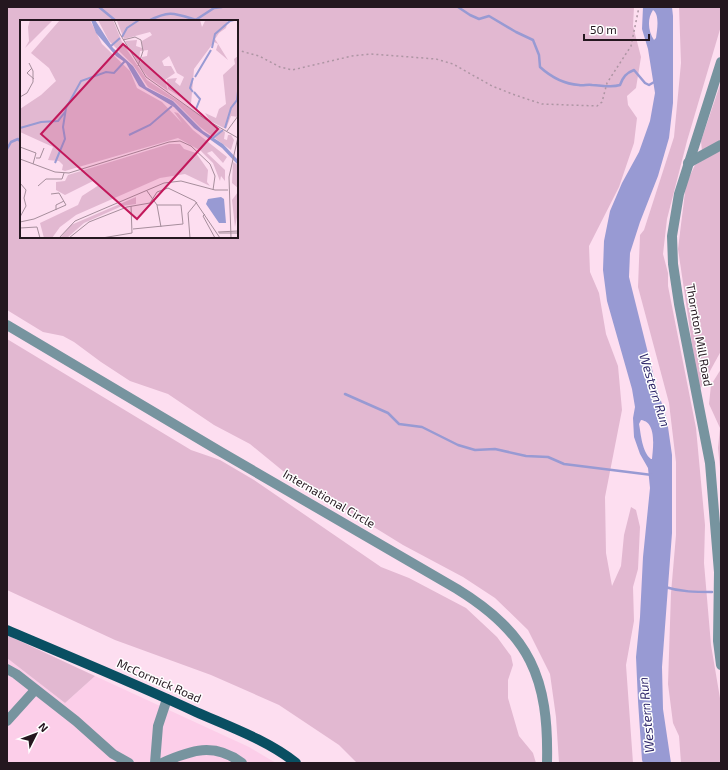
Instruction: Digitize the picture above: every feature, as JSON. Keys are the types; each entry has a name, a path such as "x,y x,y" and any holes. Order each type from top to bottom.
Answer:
{"main road":[{"name":"McCormick Road","path":"7,630 126,680 248,735 272,747 296,763"}],"street":[{"name":"Thornton Mill Road","path":"721,62 679,194 672,236 679,304 710,463 719,572 718,641 721,665"},
{"path":"688,163 721,145"},
{"name":"International Circle","path":"7,325 221,452 457,589 490,610 513,633 530,660 538,678 543,695 546,716 547,763"},
{"path":"7,669 16,674 76,721 113,754 129,763"},
{"path":"7,721 35,690"},
{"path":"156,763 158,726 167,698"},
{"path":"162,763 183,754 206,750 219,752 234,757 242,763"}],"path":[{"path":"238,50 259,56 280,67 292,70 326,61 371,54 436,59 453,64 492,86 542,104 597,106 602,102 607,83 631,46 639,7"}],"shaded area":[{"path":"7,7 634,7 633,26 641,57 636,88 627,96 628,105 637,118 634,143 619,187 589,246 590,272 599,293 606,334 618,366 622,410 605,497 606,553 612,586 621,566 624,535 631,507 636,510 640,527 638,569 633,587 634,621 626,665 633,763 559,763 556,717 550,674 528,630 495,598 463,577 403,545 283,471 250,444 214,425 168,394 130,381 63,336 43,332 7,310"},
{"path":"679,7 721,7 721,26 687,141 667,219 663,254 668,273 668,286 696,428 705,525 704,563 711,645 721,704 721,763 681,763 679,736 673,723 668,684 671,593 676,535 676,462 669,403 638,287 640,235 644,230 674,137 681,63"},
{"path":"721,82 721,141 702,152 701,141"},
{"path":"721,149 721,351 699,391 678,249 686,184 695,165"},
{"path":"7,339 191,450 220,460 254,480 381,567 409,578 466,608 497,637 511,656 513,665 508,680 508,698 519,736 533,753 536,763 357,763 339,745 279,705 211,675 115,640 7,590"},
{"path":"721,369 721,478 718,448 720,428 709,404 711,385"},
{"path":"7,635 95,676 65,703 7,658"},
{"path":"7,658 65,703 95,676 249,747 276,763 7,763"}],"water":[{"name":"Western Run","path":"643,7 672,7 673,103 669,138 658,176 630,253 629,277 656,385 667,420 672,455 672,533 662,667 663,709 671,763 643,763 642,760 636,657 643,557 650,488 648,468 640,454 634,437 633,418 635,407 632,389 607,301 603,270 604,241 610,211 622,183 639,152 650,121 655,93 648,49 642,29","holes":["653,10 657,15 658,23 656,38 654,40 650,33 649,25","641,420 650,425 652,430 652,459 648,456 642,443 639,424"]}],"waterway":[{"path":"99,7 115,20"},
{"path":"196,20 214,8 222,7"},
{"path":"458,7 479,19 489,16 533,40 539,55 540,67 553,77 563,82 581,85 617,86 620,85 629,72 634,70 645,83 649,85 656,81"},
{"path":"150,20 167,14 177,14 196,20"},
{"path":"7,149 11,142 18,139 20,141"},
{"path":"345,394 388,413 399,424 422,427 458,445 475,450 495,449 526,456 548,457 564,464 652,475"},
{"path":"665,587 683,591 712,592"}]}
